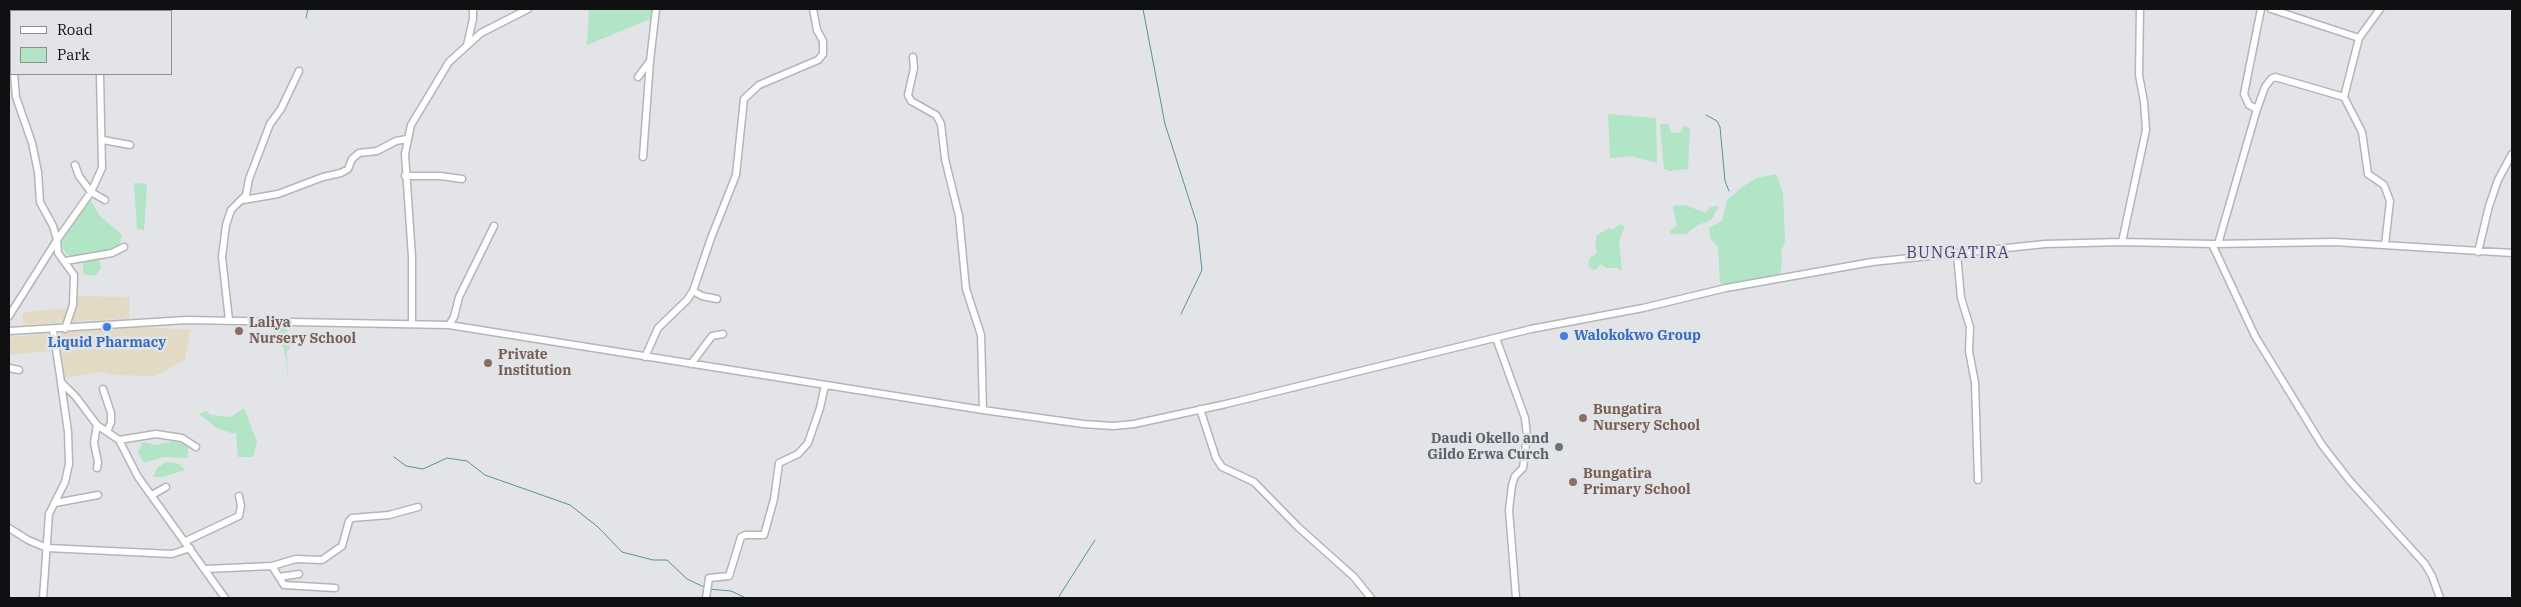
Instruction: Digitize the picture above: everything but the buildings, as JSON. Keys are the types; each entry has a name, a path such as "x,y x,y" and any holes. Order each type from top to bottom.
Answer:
{"street":[{"path":"467,45 473,19 473,9"},
{"path":"412,323 412,257 405,176 407,139 416,115 449,62 482,33 528,9"},
{"path":"643,157 650,60 656,9"},
{"path":"645,357 658,328 687,300 693,291 711,238 736,175 744,99 759,85 818,60 823,54 823,41 817,30 812,9"},
{"path":"2122,242 2146,130 2144,102 2139,75 2140,9"},
{"path":"2257,109 2249,105 2244,94 2261,9"},
{"path":"2271,9 2359,38"},
{"path":"2380,9 2359,38 2344,97 2362,132 2365,169 2368,174 2384,185 2390,201 2385,245"},
{"path":"913,57 914,68 908,95 911,101 936,116 941,124 945,159 959,216 965,284 982,335 983,410"},
{"path":"638,77 650,60"},
{"path":"229,320 222,257 224,236 231,210 243,200 270,124 281,109 299,71"},
{"path":"14,75 15,92 32,143 38,172 40,202 53,226 58,253 66,261 74,275 73,305 65,328"},
{"path":"9,316 57,240 91,192 102,168 103,140 100,75"},
{"path":"2344,97 2275,77 2271,79 2265,87 2257,109 2215,244 2255,336 2322,445 2350,481 2425,564 2432,576 2440,598"},
{"path":"243,200 248,201 278,194 323,176 341,173 348,169 352,159 359,153 378,151 396,141 407,139"},
{"path":"103,140 130,145"},
{"path":"2478,252 2492,197 2504,167 2512,154"},
{"path":"76,164 79,176 91,192 105,200"},
{"path":"405,176 440,176 462,179"},
{"path":"449,326 454,317 459,297 494,226"},
{"path":"9,331 53,330 131,322 229,320 412,323 449,326 983,410 1083,424 1113,426 1134,424 1496,338 1726,288 1872,262 2045,244 2122,242 2215,244 2335,242 2512,253"},
{"path":"66,261 112,253 124,247"},
{"path":"1957,254 1961,298 1970,327 1969,351 1974,383 1978,480"},
{"path":"693,291 702,296 717,299"},
{"path":"43,598 49,514 65,482 69,464 68,432 53,330"},
{"path":"691,364 712,336 723,334"},
{"path":"1496,338 1525,418 1527,436 1523,468 1515,476 1509,510 1516,598"},
{"path":"9,368 19,370"},
{"path":"61,382 76,397 97,425 119,440 138,477 186,541 223,598"},
{"path":"706,598 709,578 729,576 741,537 745,535 764,535 774,499 779,463 798,454 808,443 820,408 825,385"},
{"path":"104,389 111,413 108,432"},
{"path":"64,401 76,397"},
{"path":"1200,409 1216,458 1222,467 1246,476 1254,482 1298,528 1354,577 1371,598"},
{"path":"97,425 94,443 98,462 97,468"},
{"path":"119,440 156,434 182,438 196,447"},
{"path":"152,495 166,487"},
{"path":"55,503 98,495"},
{"path":"186,541 239,516 241,512 239,496"},
{"path":"205,569 272,566 296,559 325,560 342,546 349,520 352,518 389,515 418,507"},
{"path":"9,528 28,540 47,548 172,554 190,548"},
{"path":"272,566 284,585 335,588"},
{"path":"279,577 299,574"}],"shaded area":[{"path":"74,296 130,297 129,318 23,325 23,312 71,308"},
{"path":"140,327 191,330 185,360 155,376 113,375 102,372 64,378 60,350 9,355 9,337"}],"green space":[{"path":"589,9 653,9 653,18 587,45"},
{"path":"1608,114 1656,118 1657,163 1631,156 1610,158"},
{"path":"1660,124 1668,124 1671,132 1680,133 1684,126 1690,128 1688,169 1670,171 1664,169"},
{"path":"1776,174 1783,193 1785,241 1781,252 1780,275 1722,286 1720,282 1718,247 1710,238 1709,228 1722,221 1727,200 1742,187 1757,178"},
{"path":"134,183 147,184 144,230 137,229"},
{"path":"90,199 99,215 122,235 118,250 98,254 101,268 95,276 83,274 83,262 66,254 62,246 62,240"},
{"path":"1685,205 1706,213 1710,207 1719,206 1711,220 1698,225 1686,234 1671,234 1670,230 1677,226 1673,206"},
{"path":"1620,224 1625,226 1619,241 1622,271 1617,268 1607,268 1600,264 1597,269 1593,270 1588,266 1590,258 1597,253 1595,243 1597,235 1609,228 1612,230"},
{"path":"269,325 284,326 287,330 290,347 287,352 288,384 286,358 280,337"},
{"path":"244,408 257,442 253,457 238,457 236,433 217,428 199,414 206,411 211,415 231,417"},
{"path":"173,441 188,445 188,458 163,457 144,463 138,452 143,442 156,445"},
{"path":"166,462 179,464 185,470 162,477 153,477 157,468"}],"waterway":[{"path":"306,18 308,9"},
{"path":"1143,9 1165,124 1197,224 1202,270 1181,314"},
{"path":"1706,115 1717,121 1720,127 1725,181 1729,191"},
{"path":"394,457 406,466 423,469 447,458 467,461 485,475 570,505 598,527 622,552 653,560 667,560 687,579 706,588"},
{"path":"1058,598 1095,540"},
{"path":"709,589 731,591 746,598"}],"place":[{"name":"Liquid Pharmacy","path":"107,327"},
{"name":"Laliya Nursery School","path":"239,331"},
{"name":"Walokokwo Group","path":"1564,336"},
{"name":"Private Institution","path":"488,363"},
{"name":"Bungatira Nursery School","path":"1583,418"},
{"name":"Daudi Okello and Gildo Erwa Curch","path":"1559,447"},
{"name":"Bungatira Primary School","path":"1573,482"}],"district":[{"name":"BUNGATIRA","path":"1958,253"}]}
